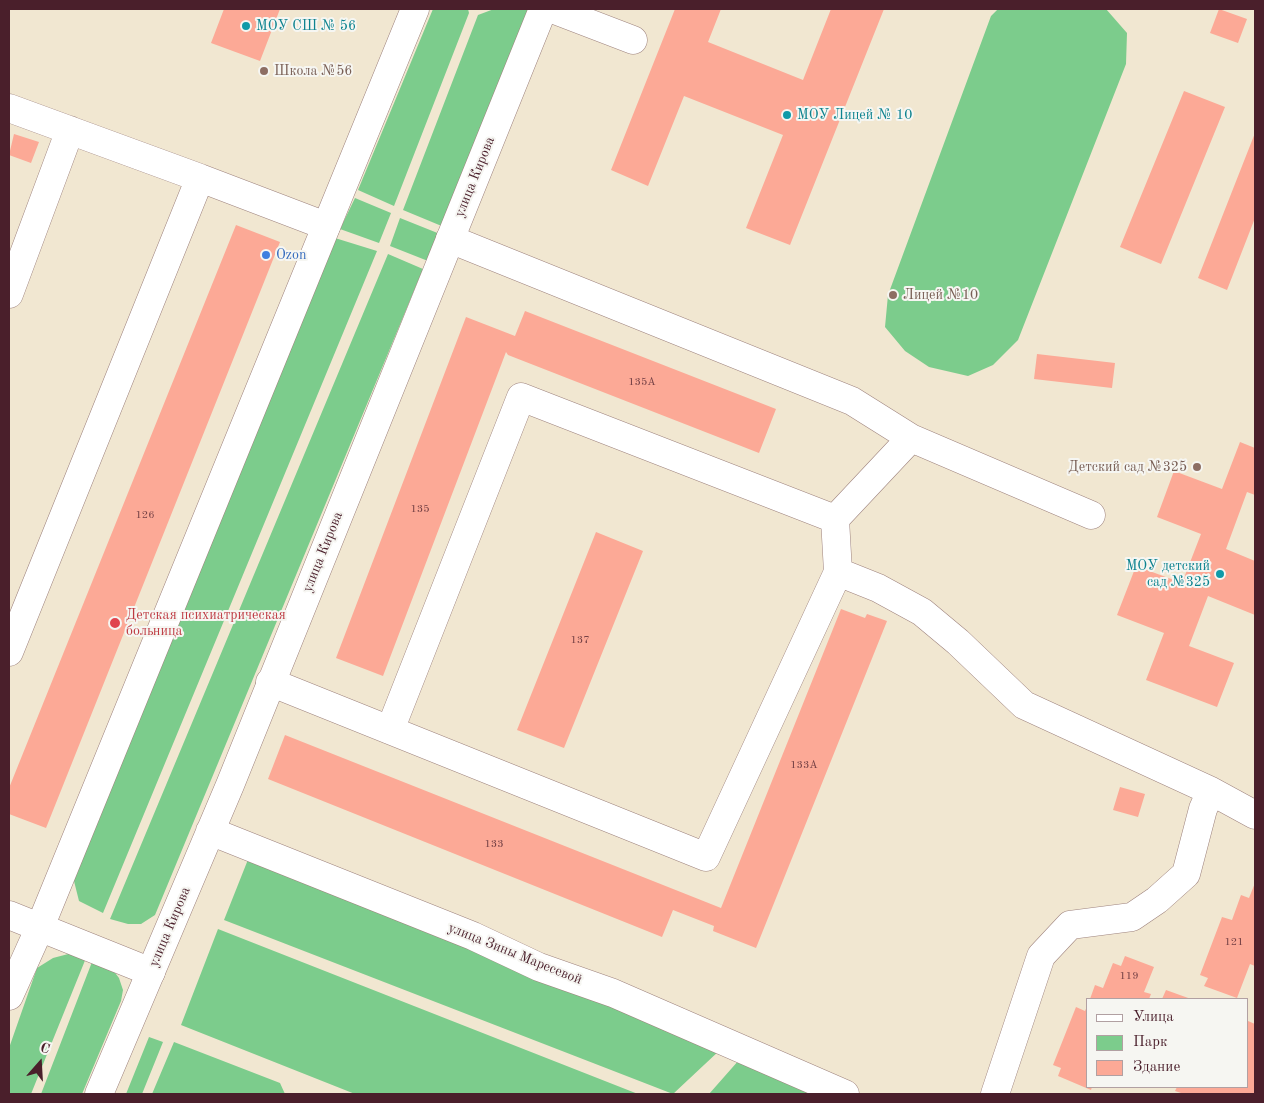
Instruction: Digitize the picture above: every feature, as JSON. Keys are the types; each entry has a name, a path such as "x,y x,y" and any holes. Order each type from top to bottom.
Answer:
{"main road":[{"path":"9,996 40,927 415,9"},
{"name":"улица Кирова","path":"100,1094 210,831 543,9"},
{"path":"552,9 633,40"},
{"path":"9,108 326,226"},
{"path":"9,294 70,130"},
{"path":"9,652 200,178"},
{"path":"450,239 852,401 911,438 1091,515"},
{"path":"390,730 521,397 835,519"},
{"path":"270,682 706,857 838,572 835,519 911,438"},
{"path":"838,572 878,588 922,612 958,642 995,680 1024,705 1211,791 1255,815"},
{"path":"995,1094 1041,956 1070,924 1132,917 1157,900 1186,874 1203,809 1211,791"},
{"name":"улица Зины Маресевой","path":"210,831 473,936 539,967 613,993 845,1094"},
{"path":"9,915 151,972"}],"green space":[{"path":"433,9 468,9 469,13 394,206 358,190"},
{"path":"494,9 530,9 444,227 403,210 478,15"},
{"path":"998,9 1106,9 1127,33 1126,64 1018,340 993,365 968,376 929,367 905,351 885,327 888,295 991,16"},
{"path":"355,198 391,213 379,243 340,229"},
{"path":"400,218 440,234 428,261 390,246"},
{"path":"335,238 377,251 103,913 79,901 73,877"},
{"path":"388,254 423,269 155,915 141,924 128,924 110,919"},
{"path":"249,857 720,1050 673,1094 224,920"},
{"path":"218,929 638,1094 355,1094 181,1025"},
{"path":"72,953 86,958 31,1094 9,1094 9,1048 37,968 53,958"},
{"path":"92,962 110,966 119,978 123,990 121,1001 82,1094 41,1094"},
{"path":"149,1037 163,1042 142,1094 126,1094"},
{"path":"174,1042 280,1083 285,1094 152,1094"},
{"path":"739,1060 820,1094 709,1094"}],"building":[{"name":"МОУ СШ № 56","path":"224,9 280,9 260,61 211,43"},
{"name":"МОУ Лицей № 10","path":"675,9 721,9 708,42 803,80 831,9 884,9 790,245 746,228 783,135 684,96 648,186 611,170"},
{"path":"1219,9 1247,19 1238,43 1210,33"},
{"path":"1184,91 1225,107 1161,264 1120,247"},
{"path":"1255,133 1255,218 1227,290 1198,278"},
{"path":"14,134 39,142 31,163 9,155"},
{"path":"236,225 280,242 46,828 9,814 9,788"},
{"path":"525,311 776,409 759,453 508,355 506,352 383,676 336,658 466,317 515,336"},
{"path":"1037,354 1115,363 1112,388 1034,379"},
{"name":"МОУ детский сад №325","path":"1240,442 1255,448 1255,495 1247,492 1226,549 1255,561 1255,615 1208,596 1189,646 1234,663 1217,707 1146,680 1164,633 1117,615 1136,566 1182,583 1201,534 1157,517 1174,471 1222,489"},
{"path":"596,532 643,551 564,748 517,730"},
{"path":"841,609 865,618 867,614 887,621 756,948 713,931 714,926 673,910 662,937 268,779 285,735 721,908"},
{"path":"1120,787 1145,794 1138,817 1113,810"},
{"path":"1255,883 1255,966 1250,964 1237,998 1204,986 1208,978 1200,975 1222,917 1232,920 1241,895 1249,898"},
{"path":"1125,956 1154,967 1144,992 1151,994 1149,998 1090,998 1095,985 1103,988 1113,963 1121,966"},
{"path":"1166,990 1188,998 1162,998"},
{"path":"1076,1007 1085,1011 1086,1009 1086,1088 1058,1076 1061,1068 1053,1065"},
{"path":"1249,1021 1255,1024 1255,1094 1184,1094 1175,1091 1176,1088 1249,1088"}],"place":[{"name":"МОУ СШ № 56","path":"246,26"},
{"name":"Школа №56","path":"264,71"},
{"name":"МОУ Лицей № 10","path":"787,115"},
{"name":"Ozon","path":"266,255"},
{"name":"Лицей №10","path":"893,295"},
{"name":"Детский сад №325","path":"1197,467"},
{"name":"МОУ детский сад №325","path":"1220,574"},
{"name":"Детская психиатрическая больница","path":"115,623"}]}
